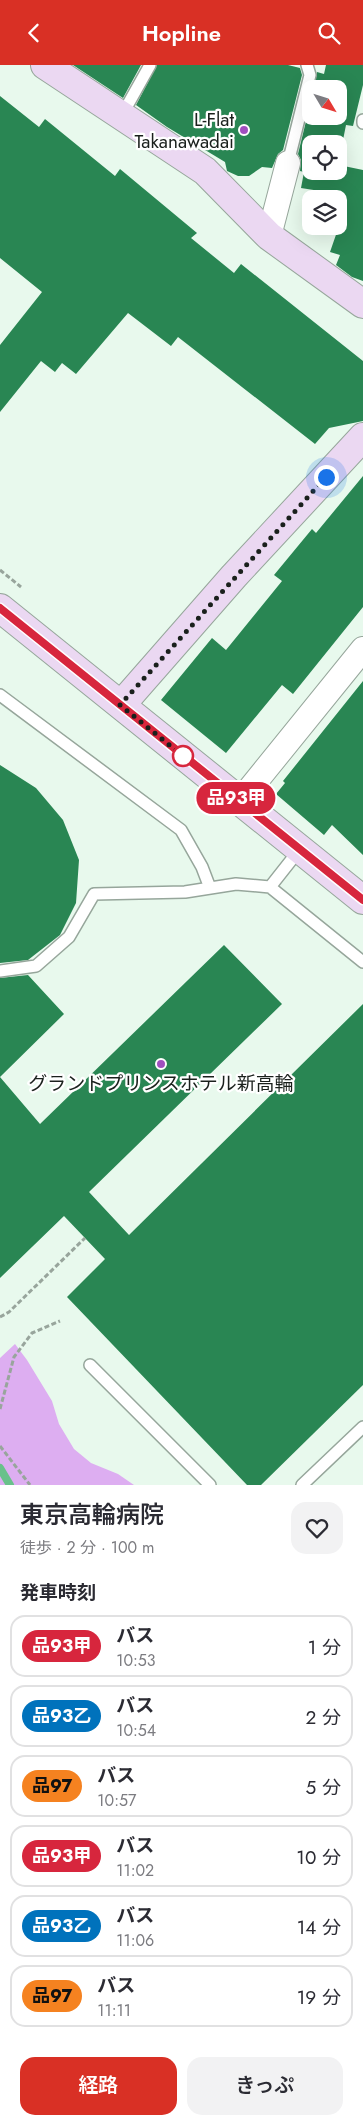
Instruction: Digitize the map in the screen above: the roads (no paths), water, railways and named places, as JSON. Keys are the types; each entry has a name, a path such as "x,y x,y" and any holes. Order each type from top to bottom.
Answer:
{"street":[{"path":"45,65 214,178 269,236 363,303"},
{"path":"269,236 288,163"},
{"path":"120,705 247,562 363,437"},
{"path":"0,608 363,900"},
{"path":"240,801 363,649"}],"lane":[{"path":"122,115 150,65"},
{"path":"288,163 310,75 307,65"},
{"path":"0,695 181,830 202,867 210,888"},
{"path":"270,887 300,849"},
{"path":"0,971 36,966 69,937 94,894 185,892 236,884 270,887 363,962"},
{"path":"90,1365 210,1485"},
{"path":"302,1485 363,1427"}],"waterway":[{"path":"0,1468 10,1485"}],"place":[{"name":"L-Flat Takanawadai","path":"244,130"},
{"name":"グランドプリンスホテル新高輪","path":"161,1064"}]}
